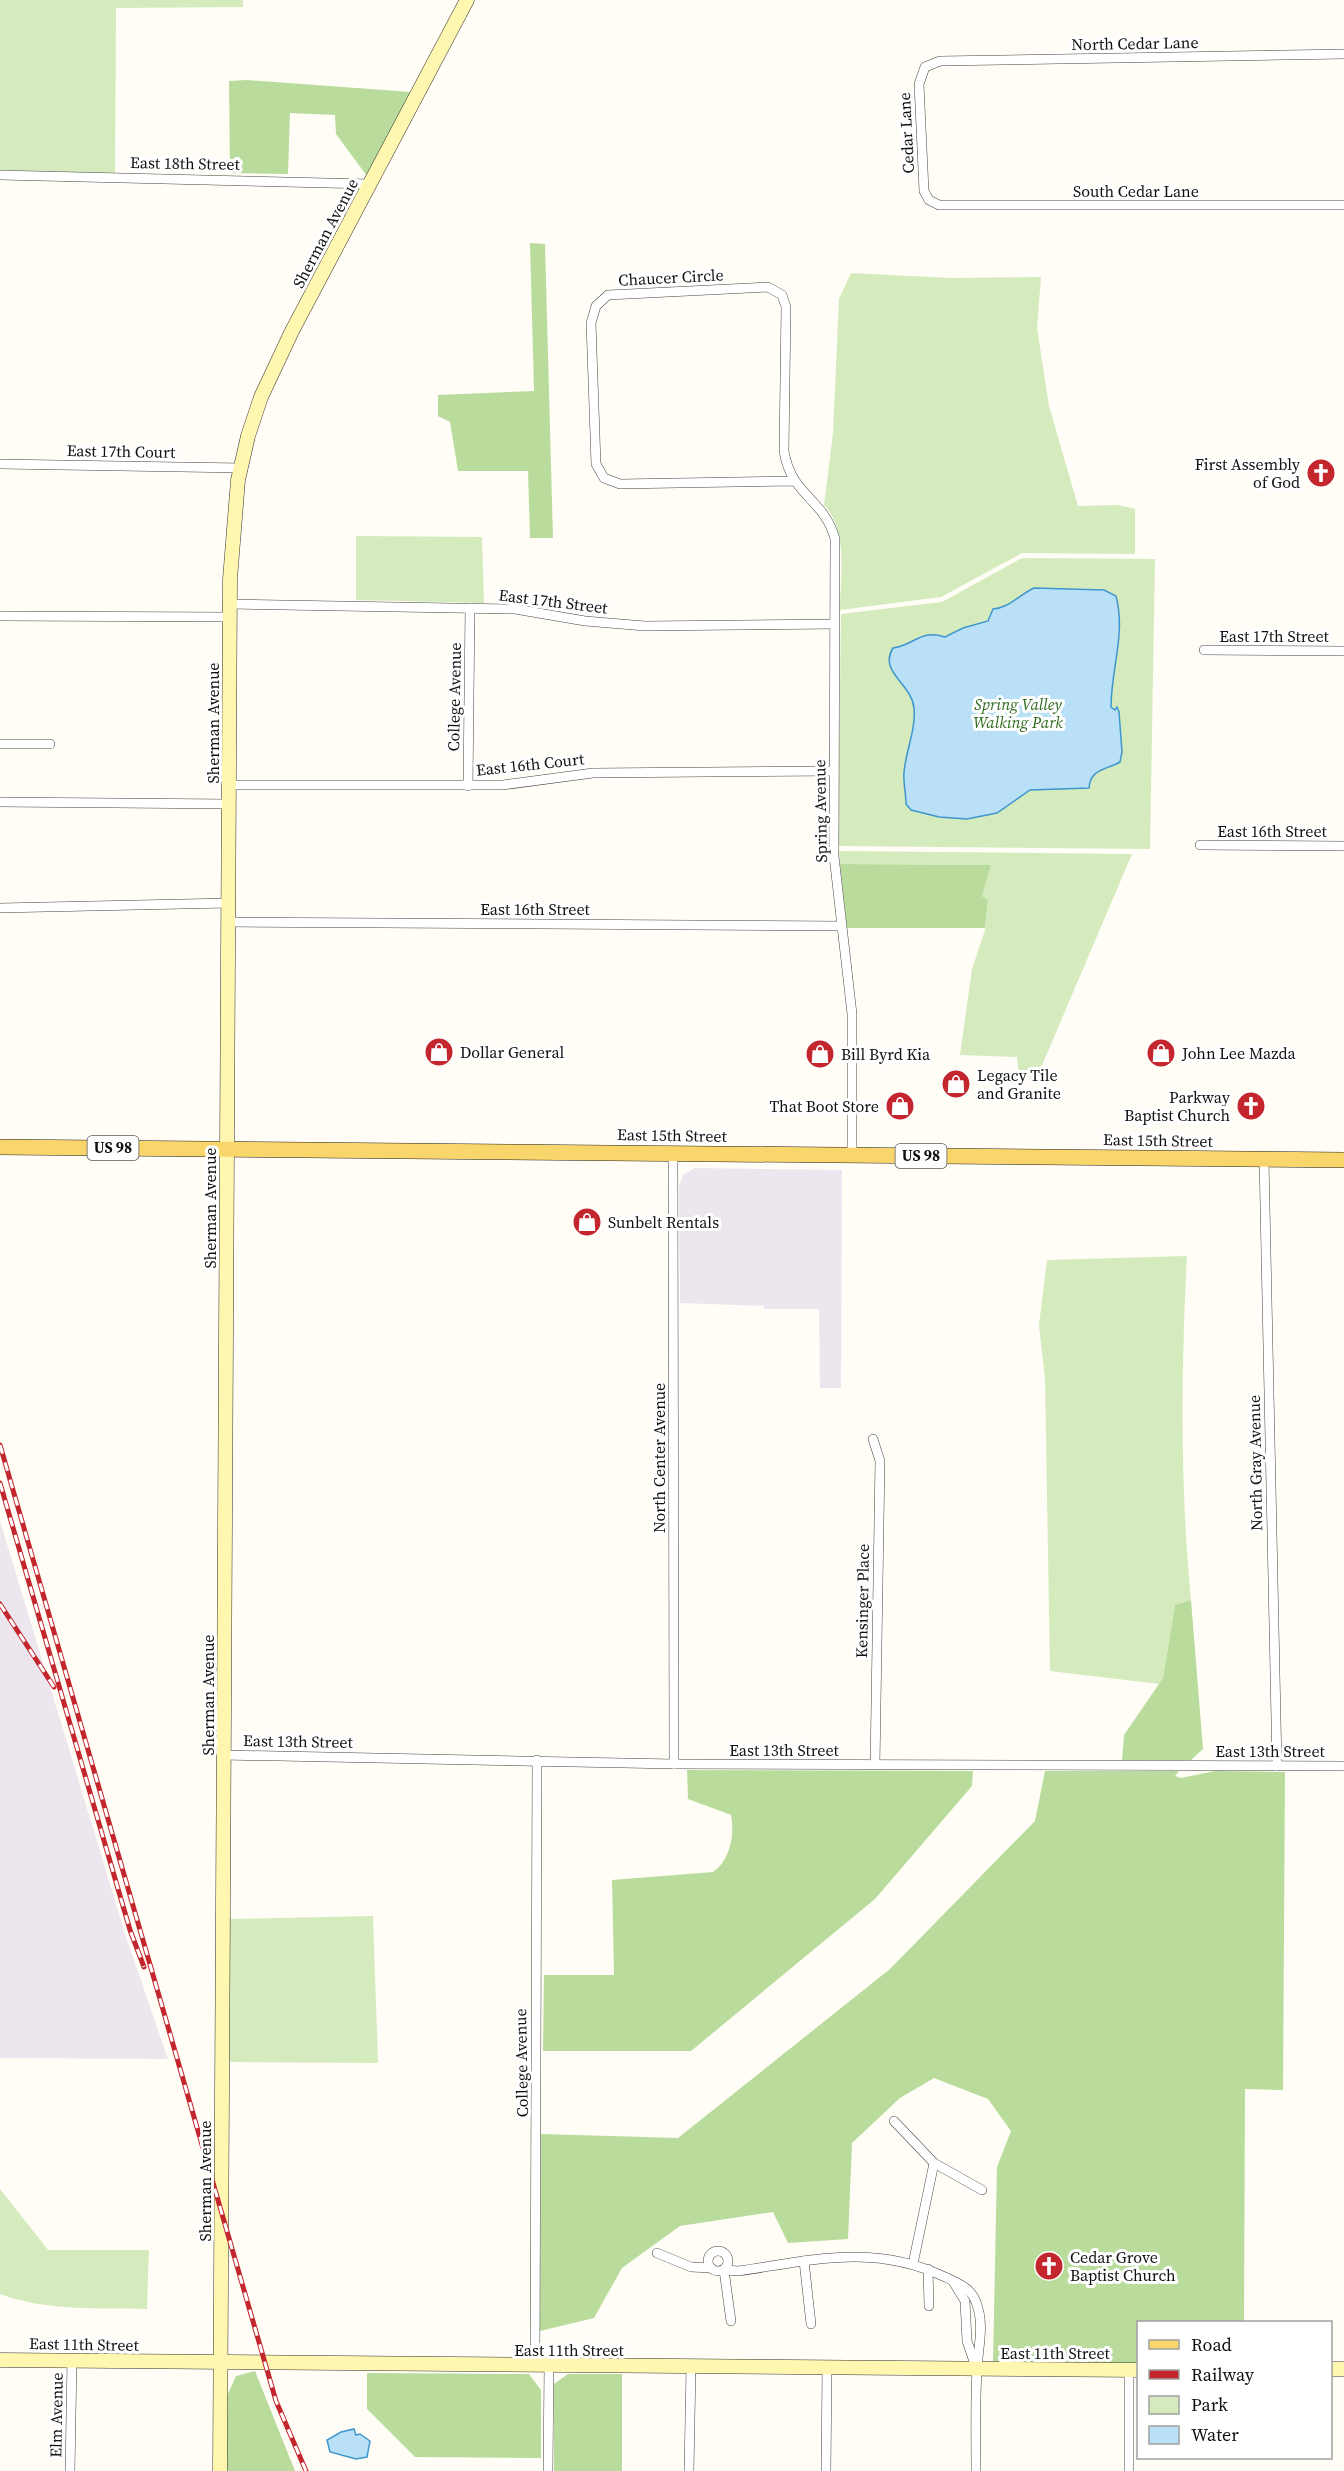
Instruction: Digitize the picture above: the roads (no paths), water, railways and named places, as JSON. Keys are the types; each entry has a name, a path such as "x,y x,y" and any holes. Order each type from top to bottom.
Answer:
{"main road":[{"name":"East 15th Street","path":"0,1147 1344,1160"}],"street":[{"name":"Sherman Avenue","path":"220,2471 232,541 241,468 254,416 271,373 467,0"},
{"name":"North Cedar Lane","path":"927,65 940,61 1344,54"},
{"name":"Cedar Lane","path":"927,65 922,71 919,84 923,181 929,200"},
{"name":"East 18th Street","path":"0,175 369,184"},
{"name":"South Cedar Lane","path":"929,200 939,206 957,207 1344,205"},
{"name":"Chaucer Circle","path":"768,288 782,294 786,307 784,451 793,481 620,484 604,478 596,464 591,323 596,306 608,295 768,288"},
{"name":"East 17th Court","path":"0,464 241,468"},
{"name":"Spring Avenue","path":"793,481 826,515 835,539 834,856 852,1014 852,1155"},
{"name":"East 17th Street","path":"0,616 471,608 516,609 585,621 645,626 835,624"},
{"name":"College Avenue","path":"468,786 471,608"},
{"name":"East 17th Street","path":"1204,650 1344,651"},
{"path":"0,744 50,744"},
{"name":"East 16th Court","path":"229,785 468,786 502,785 593,773 834,771"},
{"path":"0,802 229,804"},
{"name":"East 16th Street","path":"1200,845 1344,846"},
{"path":"0,908 228,903"},
{"name":"East 16th Street","path":"228,922 841,926"},
{"name":"North Center Avenue","path":"673,1153 674,1764"},
{"name":"North Gray Avenue","path":"1264,1159 1277,1766"},
{"name":"Kensinger Place","path":"873,1439 880,1461 875,1765"},
{"name":"East 13th Street","path":"224,1755 674,1764 1344,1766"},
{"name":"College Avenue","path":"535,2366 537,1760"},
{"path":"894,2121 934,2163 982,2190"},
{"path":"913,2264 934,2163"},
{"path":"711,2268 710,2256 720,2252 728,2261 724,2270 731,2321"},
{"path":"657,2253 691,2267 711,2268 717,2271 739,2271 804,2261 874,2256 928,2269 972,2293 979,2310 981,2340 976,2369 976,2471"},
{"path":"804,2261 811,2324"},
{"path":"928,2269 928,2306"},
{"path":"952,2281 964,2301 967,2341 976,2369"},
{"name":"East 11th Street","path":"0,2360 1134,2370"},
{"name":"Elm Avenue","path":"70,2471 72,2360"},
{"path":"548,2471 549,2366"},
{"path":"689,2471 691,2367"},
{"path":"826,2471 827,2368"},
{"path":"1129,2471 1134,2370"}],"water":[{"path":"1034,588 1104,590 1116,596 1119,610 1119,638 1111,707 1115,710 1117,707 1119,712 1122,752 1120,762 1092,777 1089,788 1030,790 997,813 967,819 939,817 911,810 906,804 904,776 914,724 914,708 908,692 890,664 893,648 923,636 945,637 963,628 988,621 993,609 1009,604"},
{"path":"354,2429 356,2435 360,2434 370,2441 367,2457 356,2459 330,2452 327,2440 341,2432"}],"railway":[{"path":"0,1445 276,2401 306,2471"},
{"path":"0,1483 130,1930 144,1967"},
{"path":"0,1604 54,1687"}],"place":[{"name":"First Assembly of God","path":"1321,473"},
{"name":"Dollar General","path":"439,1052"},
{"name":"John Lee Mazda","path":"1161,1053"},
{"name":"Bill Byrd Kia","path":"820,1054"},
{"name":"Legacy Tile and Granite","path":"956,1084"},
{"name":"That Boot Store","path":"900,1106"},
{"name":"Parkway Baptist Church","path":"1251,1106"},
{"name":"Sunbelt Rentals","path":"587,1222"},
{"name":"Cedar Grove Baptist Church","path":"1049,2266"}],"park label":[{"name":"Spring Valley Walking Park","path":"1018,713"}]}
